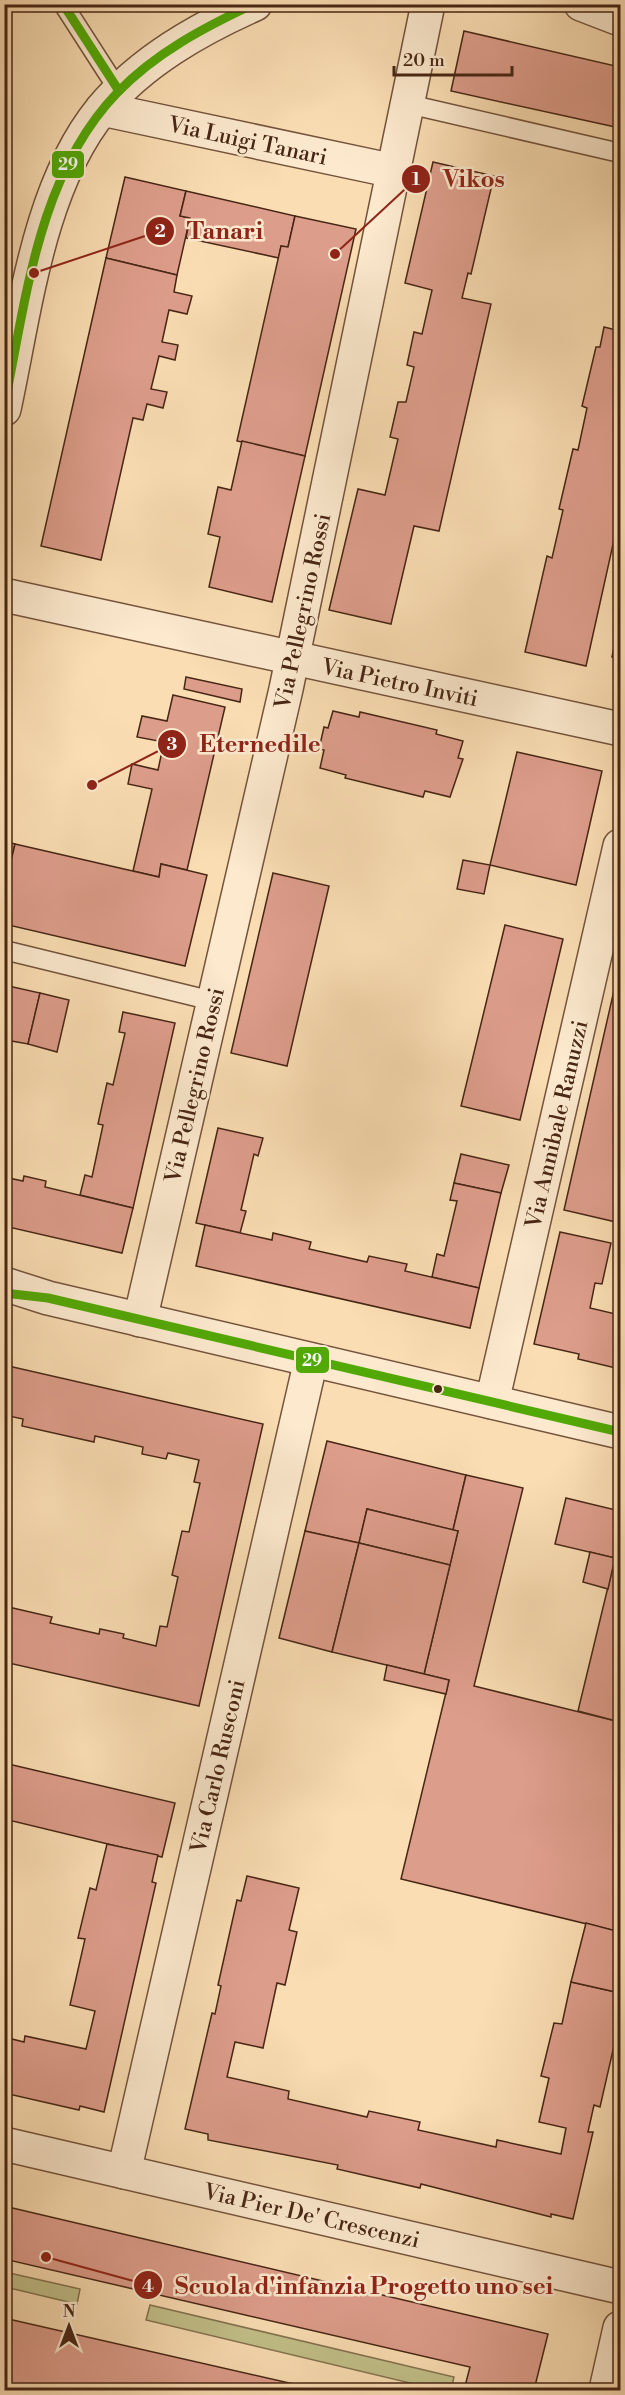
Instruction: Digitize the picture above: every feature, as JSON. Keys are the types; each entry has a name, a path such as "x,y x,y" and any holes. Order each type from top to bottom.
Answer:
{"street":[{"path":"4,409 46,215 76,147 110,100 152,62 193,35 255,4"},
{"name":"Via Pellegrino Rossi","path":"140,1320 292,658 428,4"},
{"path":"581,4 621,19"},
{"name":"Via Luigi Tanari","path":"110,100 394,171"},
{"name":"Via Pietro Inviti","path":"4,595 621,729"},
{"name":"Via Annibale Ranuzzi","path":"492,1402 621,846"},
{"path":"4,1284 48,1298 621,1432"},
{"path":"4,1293 48,1298"},
{"name":"Via Carlo Rusconi","path":"124,2172 311,1360"},
{"name":"Via Pier De' Crescenzi","path":"4,2144 621,2287"},
{"path":"606,2391 621,2328"}],"lane":[{"path":"63,4 110,100"},
{"path":"408,104 621,153"},
{"path":"4,950 213,1001"}],"shaded area":[{"path":"5,2272 80,2289 77,2304 5,2287"},
{"path":"150,2305 454,2377 451,2390 427,2390 427,2387 146,2320"}],"building":[{"path":"464,31 620,67 620,128 451,91"},
{"path":"433,162 494,176 471,274 468,273 462,298 491,304 439,531 414,526 391,624 329,610 358,489 385,495 398,439 390,437 398,402 406,402 414,367 407,365 414,332 422,334 432,290 405,283"},
{"path":"125,177 186,191 180,216 190,218 177,275 106,258"},
{"path":"186,191 295,216 288,247 281,246 279,258 186,238 190,218 180,216"},
{"path":"295,216 356,229 305,456 237,441 281,246 288,247"},
{"path":"106,258 177,275 174,292 192,296 187,314 169,310 162,342 178,345 175,360 159,356 151,389 167,392 163,408 147,404 143,420 133,418 101,560 41,546"},
{"path":"604,327 620,331 620,513 586,666 525,652 547,556 552,558 563,510 559,509 573,449 578,450 587,408 582,406 596,347 600,347"},
{"path":"242,441 305,456 272,602 209,587 220,537 208,534 218,487 231,490"},
{"path":"620,623 620,659 612,657"},
{"path":"186,677 242,689 240,702 184,689"},
{"path":"173,695 225,707 187,870 161,864 159,877 133,871 152,789 128,784 132,764 158,770 164,742 137,737 142,716 167,721"},
{"path":"333,711 359,717 360,712 437,730 436,734 463,741 458,758 463,759 450,797 425,791 423,797 345,778 346,775 320,768 324,750 319,749 324,727 328,728"},
{"path":"517,752 602,771 576,885 490,865"},
{"path":"4,841 15,844 4,891"},
{"path":"15,844 159,877 161,864 207,875 185,966 4,924 4,891"},
{"path":"463,860 490,865 484,894 457,889"},
{"path":"273,873 329,886 287,1066 231,1053"},
{"path":"505,925 563,939 520,1120 461,1106"},
{"path":"620,964 620,1179 616,1200 620,1202 616,1222 564,1210"},
{"path":"4,985 40,993 28,1044 6,1040"},
{"path":"40,993 69,1000 57,1052 28,1044"},
{"path":"123,1012 175,1023 133,1208 80,1195 85,1175 92,1177 103,1125 98,1124 107,1083 113,1085 125,1033 119,1032"},
{"path":"218,1128 263,1138 258,1156 254,1154 241,1210 246,1211 240,1233 196,1223"},
{"path":"461,1154 509,1165 501,1193 454,1183"},
{"path":"24,1176 46,1181 45,1187 133,1208 122,1253 4,1226 4,1177 23,1181"},
{"path":"454,1183 501,1193 479,1288 432,1277 437,1254 444,1256 457,1201 450,1200"},
{"path":"205,1225 272,1240 273,1233 311,1242 309,1249 367,1262 369,1256 407,1264 405,1271 479,1288 470,1328 196,1266"},
{"path":"560,1232 611,1243 602,1284 595,1283 590,1308 620,1315 620,1369 578,1359 579,1354 534,1344"},
{"path":"4,1365 263,1424 199,1706 4,1662 4,1606 52,1617 50,1623 99,1634 100,1629 124,1634 123,1638 156,1646 160,1626 167,1627 178,1577 172,1575 182,1531 189,1532 200,1483 194,1482 199,1460 168,1453 166,1459 142,1454 143,1447 95,1436 94,1442 22,1426 23,1419 4,1415"},
{"path":"327,1441 466,1475 453,1530 367,1509 359,1543 305,1531"},
{"path":"466,1475 523,1488 474,1686 620,1722 620,1932 401,1879 449,1680 424,1674 458,1531 453,1530"},
{"path":"566,1498 620,1511 620,1722 578,1711 615,1558 555,1544"},
{"path":"367,1509 458,1531 450,1565 359,1543"},
{"path":"305,1531 359,1543 332,1652 279,1638"},
{"path":"359,1543 450,1565 424,1674 332,1652"},
{"path":"590,1552 615,1558 608,1589 583,1582"},
{"path":"387,1665 449,1680 446,1694 384,1680"},
{"path":"4,1763 175,1803 162,1857 4,1819"},
{"path":"107,1844 158,1855 152,1882 156,1883 104,2112 80,2106 79,2110 4,2093 4,2037 24,2042 25,2036 86,2049 95,2011 70,2005 85,1939 78,1938 90,1888 96,1890"},
{"path":"247,1876 299,1888 289,1930 297,1932 285,1985 277,1983 263,2048 235,2042 227,2077 289,2091 288,2099 367,2117 369,2111 420,2122 418,2130 496,2147 497,2140 561,2154 566,2128 539,2122 549,2078 541,2076 554,2023 562,2024 571,1982 620,1993 614,2023 619,2024 600,2107 594,2105 588,2132 593,2132 573,2219 551,2214 551,2217 421,2184 420,2188 337,2169 338,2165 208,2140 208,2134 185,2129 212,2013 215,2014 221,1986 218,1985 237,1900 241,1901"},
{"path":"586,1923 620,1932 620,1993 571,1982"},
{"path":"4,2206 548,2334 534,2390 464,2390 470,2367 4,2259"},
{"path":"4,2318 320,2390 4,2390"}],"transit line":[{"name":"29","path":"63,4 119,91"},
{"name":"29","path":"4,407 39,241 52,200 69,162 90,126 117,93 164,53 217,22 254,4"},
{"name":"29","path":"4,1293 48,1298 620,1432"}],"place":[{"name":"Vikos","path":"335,254"},
{"name":"Tanari","path":"34,273"},
{"name":"Eternedile","path":"92,785"},
{"name":"Scuola d'infanzia Progetto uno sei","path":"46,2257"}]}
